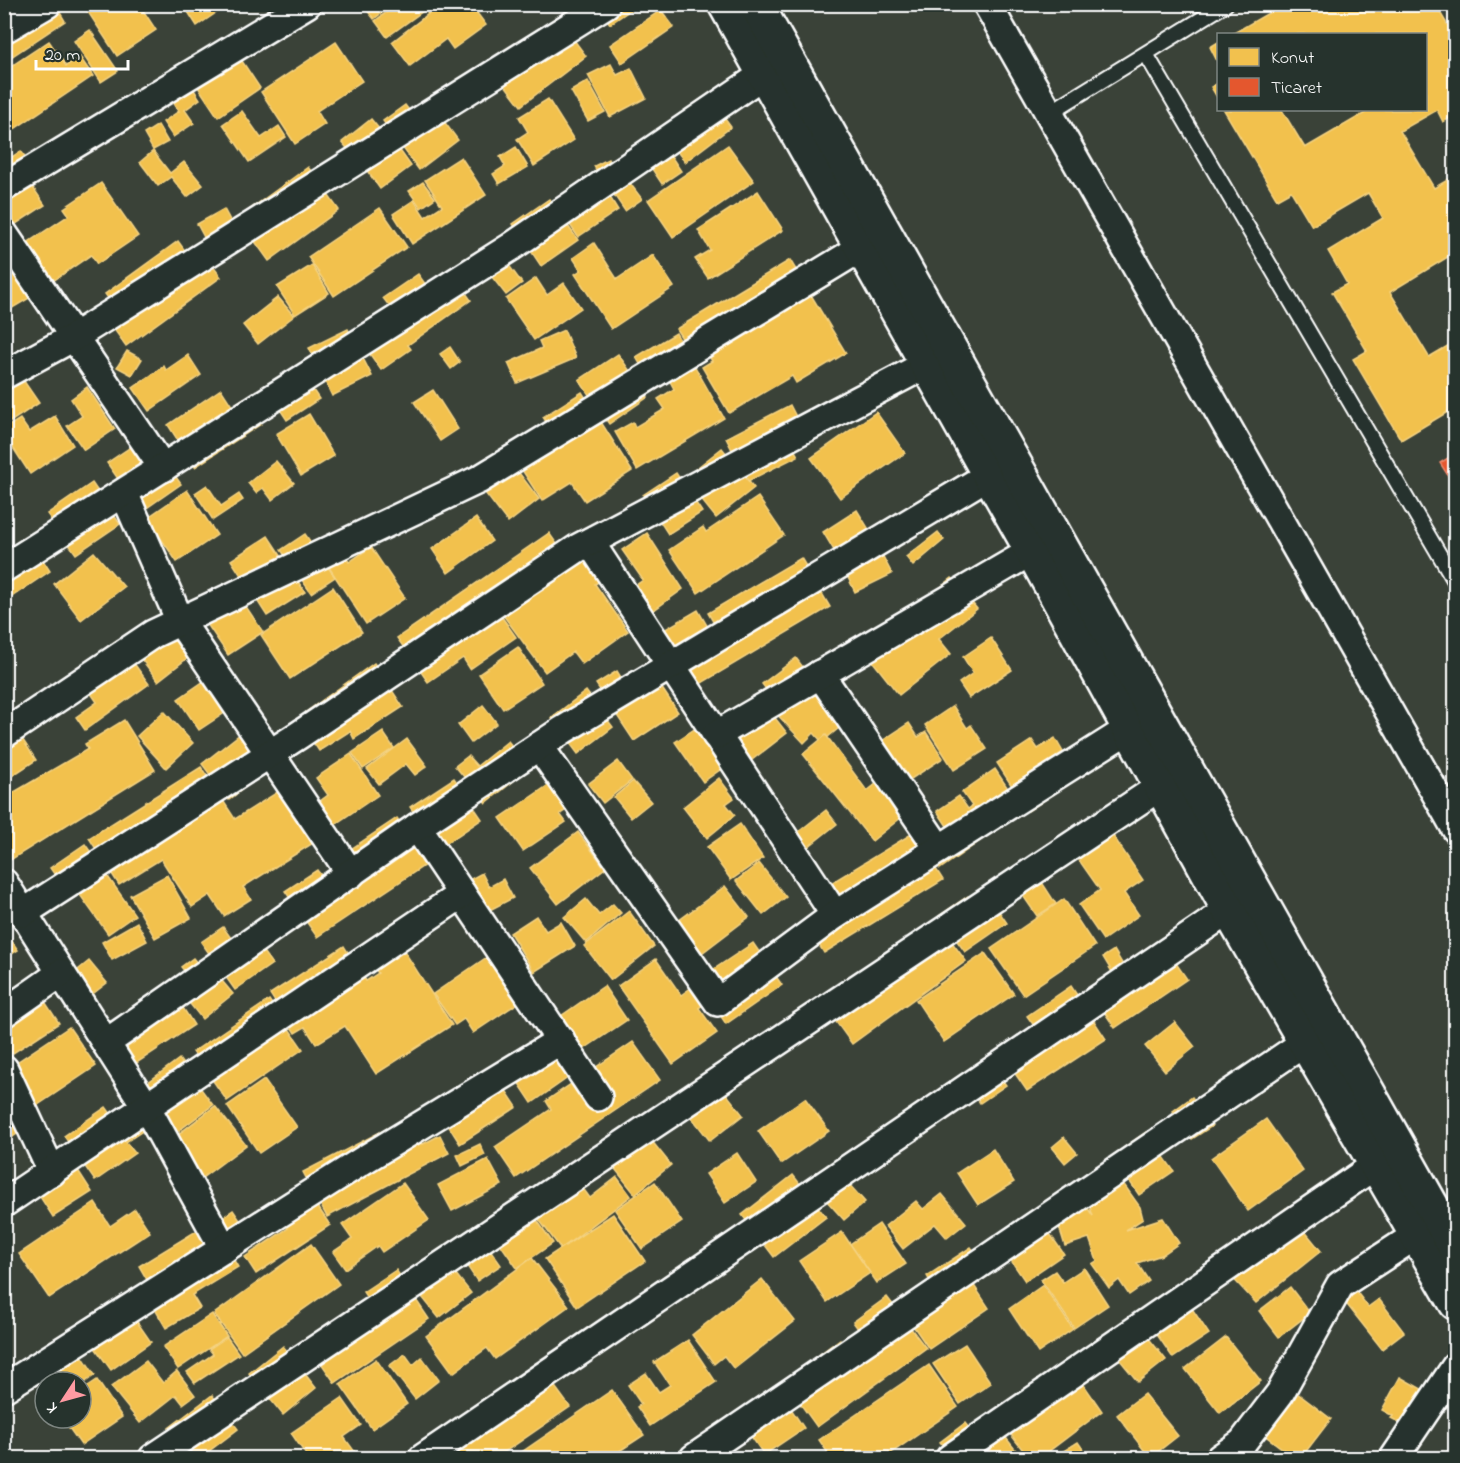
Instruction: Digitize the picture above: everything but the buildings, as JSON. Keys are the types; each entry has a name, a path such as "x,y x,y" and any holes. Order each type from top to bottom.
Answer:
{"main road":[{"path":"725,4 1032,552 1229,910 1418,1234 1455,1303"},
{"path":"756,4 1455,1249"}],"street":[{"path":"4,29 47,4"},
{"path":"4,187 307,4"},
{"path":"4,375 74,337 606,4"},
{"path":"987,4 1455,829"},
{"path":"8,559 124,493 511,247 764,74"},
{"path":"4,234 163,468"},
{"path":"4,734 153,634 480,479 861,248"},
{"path":"23,912 269,755 590,542 927,364"},
{"path":"106,1043 417,827 539,746 989,475"},
{"path":"124,493 180,621 351,874"},
{"path":"590,542 835,915"},
{"path":"716,735 1032,552"},
{"path":"820,674 939,849"},
{"path":"539,746 718,1002 835,915 1129,729"},
{"path":"153,1458 1161,786"},
{"path":"417,827 598,1097"},
{"path":"4,884 147,1108 224,1249"},
{"path":"4,1203 462,894"},
{"path":"423,1458 1229,910"},
{"path":"4,1013 61,973"},
{"path":"4,1388 561,1040"},
{"path":"694,1458 1304,1042"},
{"path":"4,1069 51,1172"},
{"path":"950,1458 1377,1164"},
{"path":"1220,1458 1242,1443 1280,1393 1340,1285 1418,1234"},
{"path":"1394,1458 1455,1366"}],"lane":[{"path":"1049,113 1226,4"},
{"path":"1146,54 1455,583"}]}
